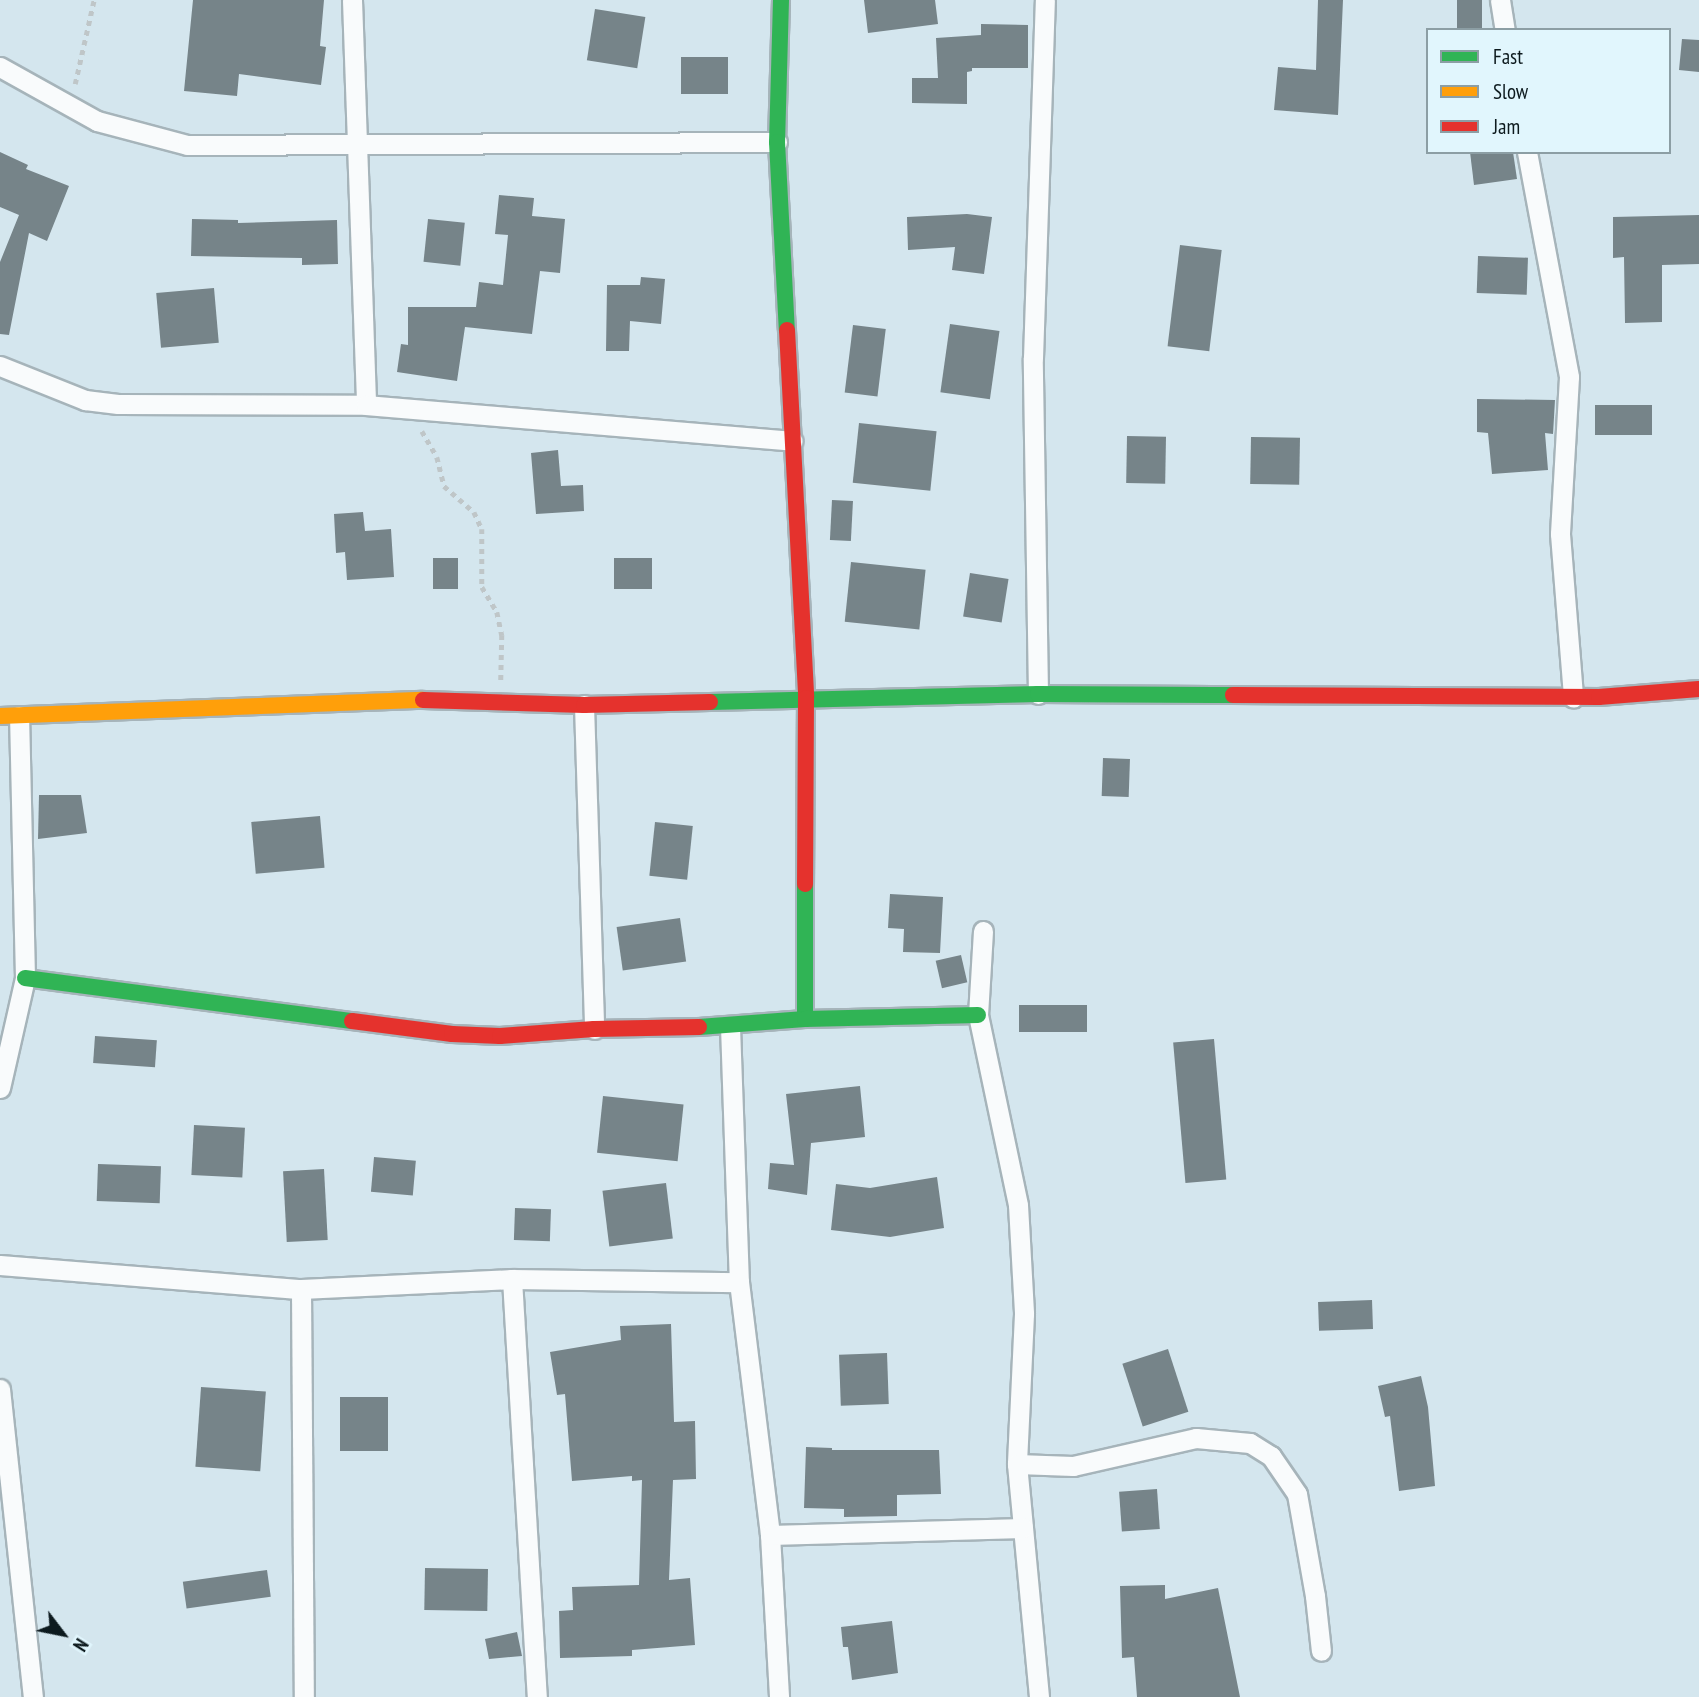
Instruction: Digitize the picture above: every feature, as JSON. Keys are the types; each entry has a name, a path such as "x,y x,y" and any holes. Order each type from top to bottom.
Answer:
{"street":[{"path":"352,0 354,144 363,251 366,405"},
{"path":"781,0 776,142 806,698 804,1019"},
{"path":"1038,694 1032,358 1045,0"},
{"path":"1500,0 1505,28"},
{"path":"0,67 97,121 130,132 187,145 776,142"},
{"path":"1527,154 1569,377 1560,534 1573,697"},
{"path":"0,366 85,400 118,404 366,405 792,441"},
{"path":"0,1088 25,978 10,716 238,705 432,700 584,705 1038,694 1573,697 1699,689"},
{"path":"584,705 594,1029"},
{"path":"983,931 978,1015 1018,1205 1024,1314 1017,1464 1039,1697"},
{"path":"25,978 452,1034 500,1036 594,1029 730,1026 804,1019 978,1015"},
{"path":"730,1026 739,1282 770,1535 779,1697"},
{"path":"0,1265 301,1289 512,1279 739,1282"},
{"path":"512,1279 537,1697"},
{"path":"301,1289 304,1697"},
{"path":"0,1389 33,1697"},
{"path":"1017,1464 1073,1466 1196,1438 1250,1443 1271,1456 1297,1494 1315,1596 1321,1651"},
{"path":"770,1535 1023,1528"}],"path":[{"path":"70,106 94,0"},
{"path":"409,409 437,457 444,486 474,512 482,529 482,587 497,612 502,635 502,702"}],"building":[{"path":"193,0 324,0 320,46 326,47 321,85 239,74 237,96 184,91"},
{"path":"864,0 935,0 938,24 868,33"},
{"path":"1318,0 1343,0 1338,115 1274,110 1278,67 1316,70"},
{"path":"1457,0 1482,0 1482,28 1457,28"},
{"path":"595,9 645,17 637,68 587,60"},
{"path":"981,24 1028,25 1028,68 972,68 972,71 967,72 967,104 912,103 912,78 938,78 936,38 981,35"},
{"path":"1682,39 1699,40 1699,72 1679,70"},
{"path":"681,57 728,57 728,94 681,94"},
{"path":"0,152 28,165 26,169 69,186 47,241 29,233 9,335 0,334 0,262 19,215 0,207"},
{"path":"1470,154 1513,154 1517,179 1474,185"},
{"path":"499,195 534,198 532,216 565,219 560,273 540,271 532,334 465,327 457,381 397,372 401,344 408,345 408,307 476,307 479,282 503,285 508,235 495,234"},
{"path":"967,214 992,217 984,274 952,270 955,247 908,250 907,217"},
{"path":"1699,215 1699,264 1662,265 1662,322 1625,323 1624,257 1613,258 1613,217"},
{"path":"192,219 238,220 238,223 337,220 338,264 302,265 302,258 191,256"},
{"path":"428,219 465,223 460,266 424,262"},
{"path":"1180,245 1222,250 1209,351 1168,346"},
{"path":"1478,256 1528,258 1527,295 1477,293"},
{"path":"641,277 665,279 661,324 630,321 629,351 606,351 607,285 640,285"},
{"path":"214,288 219,343 161,348 156,293"},
{"path":"950,324 1000,331 990,399 940,392"},
{"path":"853,325 886,329 877,397 845,392"},
{"path":"1477,399 1555,400 1553,434 1545,433 1548,470 1492,474 1488,433 1477,432"},
{"path":"1595,405 1652,405 1652,435 1595,435"},
{"path":"859,423 937,431 930,491 853,483"},
{"path":"1127,436 1166,437 1165,484 1126,483"},
{"path":"1251,437 1300,438 1299,485 1250,484"},
{"path":"558,450 561,486 583,485 584,511 536,514 531,453"},
{"path":"832,500 853,501 851,541 830,540"},
{"path":"363,512 365,531 391,529 394,577 347,580 345,552 336,553 334,514"},
{"path":"433,558 458,558 458,589 433,589"},
{"path":"614,558 652,558 652,589 614,589"},
{"path":"851,562 926,570 919,630 845,622"},
{"path":"970,573 1009,579 1002,623 963,616"},
{"path":"1103,758 1130,759 1129,797 1102,796"},
{"path":"39,795 81,795 87,833 38,839"},
{"path":"320,816 325,868 256,874 251,822"},
{"path":"655,822 693,826 687,880 649,876"},
{"path":"890,894 943,897 940,953 903,952 904,929 888,928"},
{"path":"680,918 686,962 623,970 617,927"},
{"path":"961,955 967,982 942,988 936,961"},
{"path":"1019,1005 1087,1005 1087,1032 1019,1032"},
{"path":"95,1036 157,1040 155,1067 93,1063"},
{"path":"1214,1039 1226,1179 1185,1183 1173,1043"},
{"path":"860,1086 865,1137 811,1143 807,1195 768,1189 770,1163 794,1165 786,1094"},
{"path":"603,1096 684,1104 678,1161 597,1153"},
{"path":"194,1125 245,1128 242,1178 191,1175"},
{"path":"374,1157 416,1161 413,1196 371,1192"},
{"path":"98,1164 161,1166 160,1203 97,1201"},
{"path":"324,1169 328,1240 287,1242 283,1171"},
{"path":"937,1177 944,1228 890,1237 831,1230 836,1184 870,1188"},
{"path":"666,1183 673,1239 609,1246 602,1191"},
{"path":"515,1208 551,1209 550,1241 514,1240"},
{"path":"1372,1300 1373,1329 1319,1331 1318,1302"},
{"path":"671,1324 674,1422 695,1421 696,1479 673,1480 669,1580 690,1578 695,1645 632,1650 632,1656 560,1658 559,1611 573,1610 572,1587 639,1585 642,1480 632,1481 632,1476 572,1481 565,1394 557,1395 550,1352 621,1340 620,1326"},
{"path":"1168,1349 1188,1412 1143,1427 1122,1364"},
{"path":"887,1353 889,1404 841,1406 839,1355"},
{"path":"1421,1376 1428,1407 1435,1486 1399,1491 1390,1416 1385,1417 1378,1386"},
{"path":"201,1387 266,1392 260,1471 195,1467"},
{"path":"340,1397 388,1397 388,1451 340,1451"},
{"path":"806,1447 832,1450 939,1450 941,1494 897,1495 897,1516 844,1517 844,1509 804,1508"},
{"path":"1157,1489 1160,1529 1122,1532 1119,1492"},
{"path":"425,1568 488,1569 487,1611 424,1610"},
{"path":"267,1570 271,1597 187,1609 183,1582"},
{"path":"1165,1585 1165,1599 1218,1588 1240,1697 1137,1697 1134,1657 1122,1658 1120,1586"},
{"path":"892,1621 898,1673 852,1680 848,1647 843,1647 841,1627"},
{"path":"517,1632 522,1656 489,1659 485,1639"}],"traffic: fast":[{"path":"781,0 777,142 787,330"},
{"path":"710,702 1038,694 1233,695"},
{"path":"805,884 805,1019"},
{"path":"25,978 352,1021"},
{"path":"699,1027 805,1019 978,1015"}],"traffic: slow":[{"path":"0,716 423,700"}],"traffic: jam":[{"path":"787,330 806,698 805,884"},
{"path":"1233,695 1599,697 1699,689"},
{"path":"423,700 584,705 710,702"},
{"path":"352,1021 452,1034 500,1036 594,1029 699,1027"}]}
